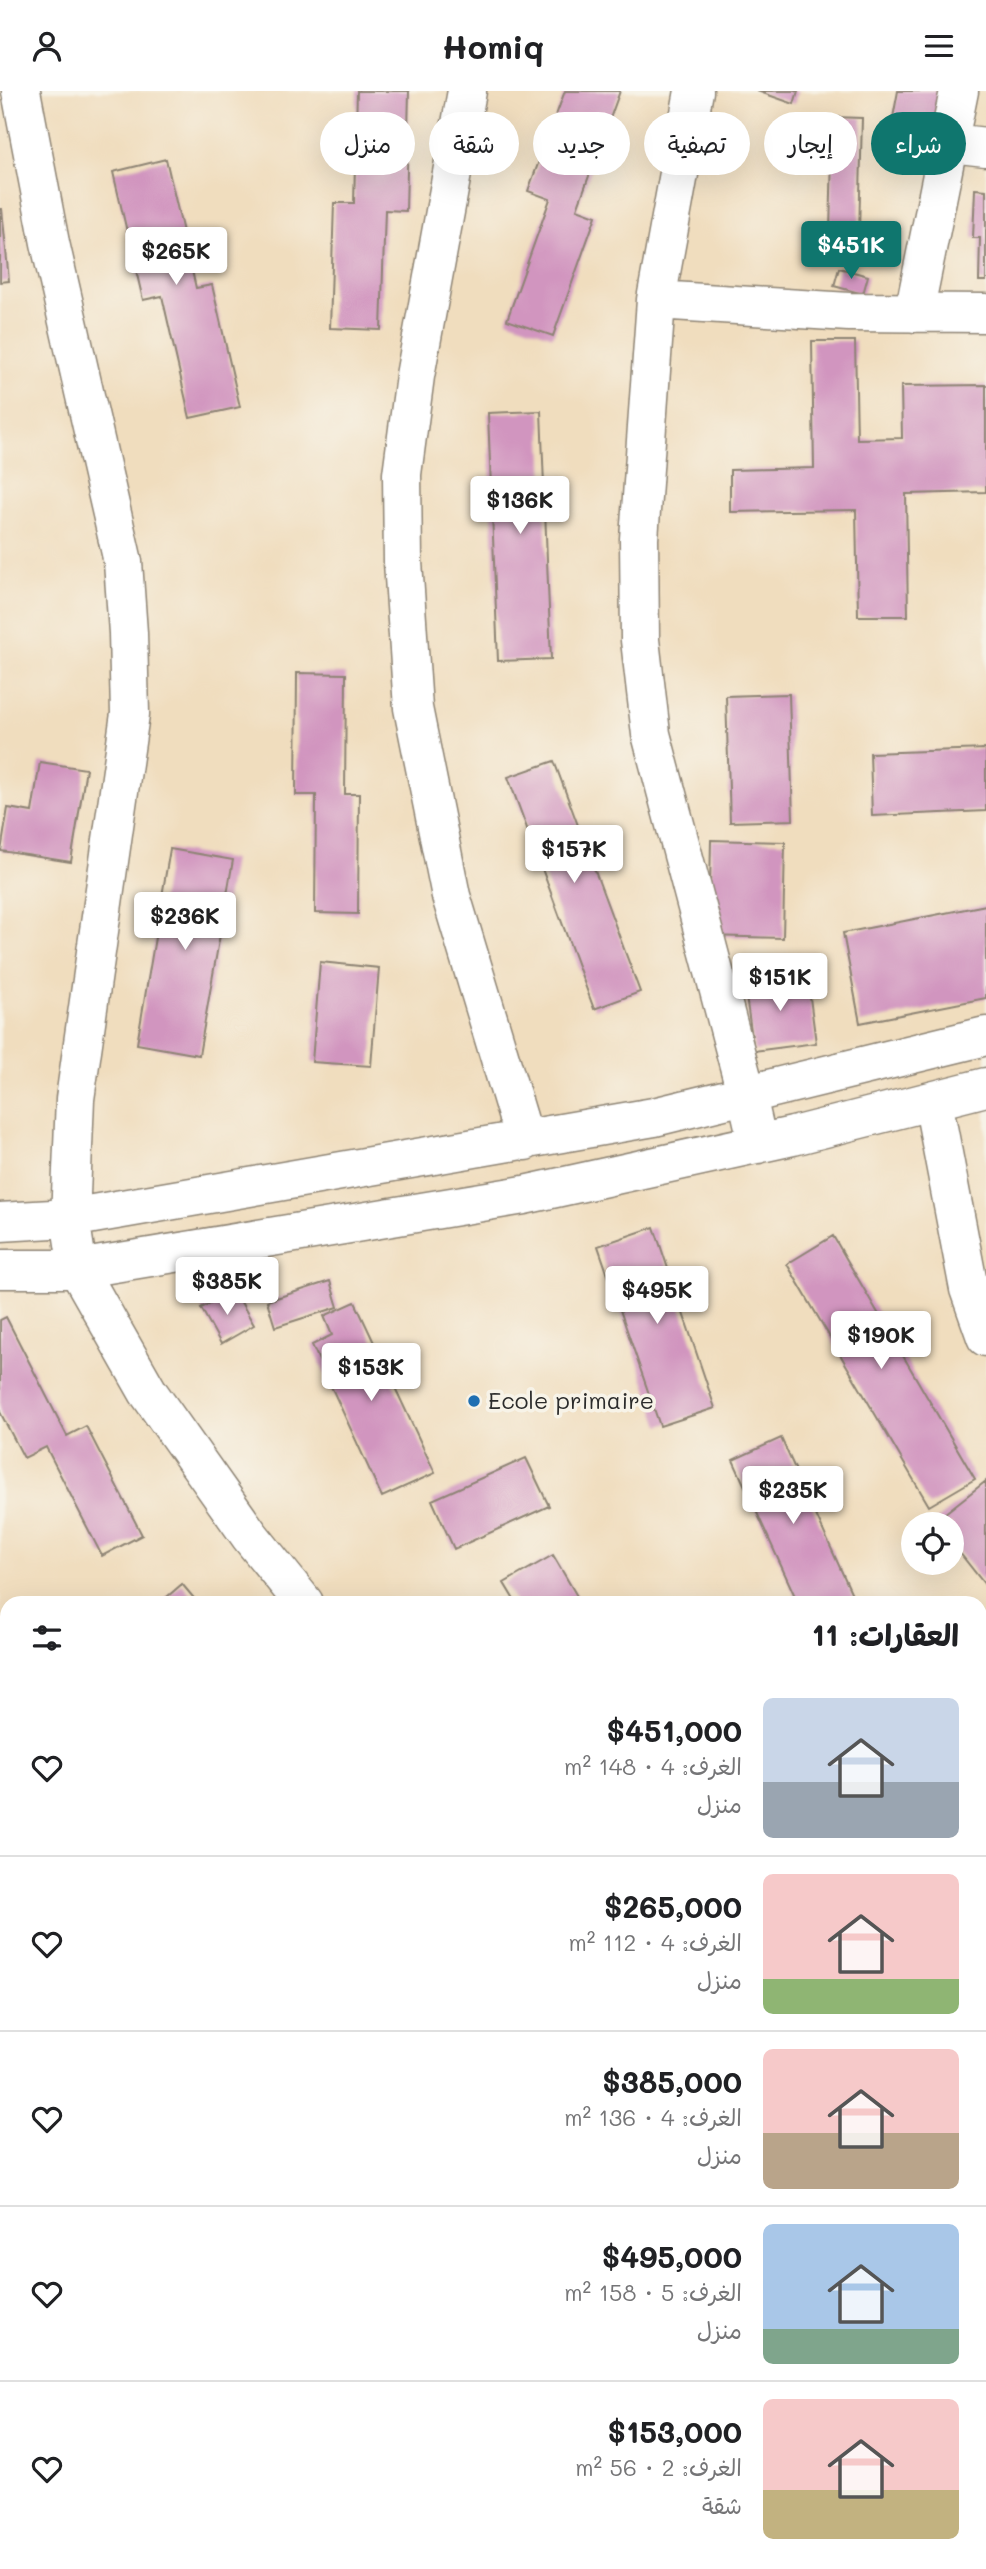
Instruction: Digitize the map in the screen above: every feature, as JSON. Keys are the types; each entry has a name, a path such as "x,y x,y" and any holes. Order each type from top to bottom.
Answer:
{"street":[{"path":"21,91 50,243 123,562 128,633 130,714 75,1099 69,1219 78,1269 148,1392 250,1536 298,1596"},
{"path":"467,91 415,376 402,474 403,562 413,708 451,896 525,1141"},
{"path":"694,91 656,300 639,540 640,640 651,734 758,1144"},
{"path":"914,313 968,145 959,91"},
{"path":"656,300 849,312 986,313"},
{"path":"0,1222 69,1219 654,1117 986,1036"},
{"path":"0,1269 78,1269 524,1195 758,1144 986,1087"},
{"path":"933,1101 969,1289 986,1337"}],"building":[{"path":"357,91 409,91 408,112 356,112"},
{"path":"565,91 620,91 612,112 557,112"},
{"path":"757,91 798,91 794,104"},
{"path":"898,91 942,91 938,112 894,112"},
{"path":"857,118 862,118 859,233 830,232 831,175 857,175"},
{"path":"166,159 196,288 212,285 240,407 190,418 162,296 143,300 113,172"},
{"path":"355,175 407,175 406,211 385,210 381,330 330,328 334,203 354,203"},
{"path":"534,175 589,175 577,209 596,216 553,336 507,320 550,199 528,191"},
{"path":"975,189 986,190 986,281 979,281 980,238 973,238"},
{"path":"0,209 9,281 0,282"},
{"path":"839,268 868,276 863,294 834,286"},
{"path":"812,341 855,341 857,439 902,438 901,386 986,385 986,492 906,494 908,616 858,616 856,510 730,512 730,470 814,468"},
{"path":"541,411 551,659 498,661 488,413"},
{"path":"297,673 346,674 345,794 359,794 358,914 315,913 316,795 296,795"},
{"path":"789,694 793,820 730,822 726,696"},
{"path":"986,749 986,811 872,816 870,753"},
{"path":"554,761 640,992 594,1009 508,777"},
{"path":"40,762 86,769 71,862 1,851 8,808 32,812"},
{"path":"711,840 785,842 783,938 709,936"},
{"path":"170,849 233,860 199,1055 137,1044"},
{"path":"986,905 986,998 860,1023 843,933"},
{"path":"320,962 379,968 371,1066 312,1062"},
{"path":"807,975 816,1043 754,1051 744,983"},
{"path":"654,1227 715,1408 660,1426 598,1246"},
{"path":"833,1236 975,1479 929,1506 787,1264"},
{"path":"330,1281 338,1307 275,1327 267,1301"},
{"path":"234,1290 254,1325 221,1344 201,1308"},
{"path":"355,1302 435,1473 382,1497 312,1345 332,1335 324,1316"},
{"path":"6,1317 67,1436 86,1426 142,1535 102,1556 46,1447 24,1458 0,1412 0,1320"},
{"path":"781,1438 853,1596 795,1596 733,1460"},
{"path":"526,1458 549,1506 454,1549 432,1500"},
{"path":"986,1481 986,1586 964,1558 964,1512 946,1512"},
{"path":"553,1555 577,1596 512,1596 504,1583"},
{"path":"182,1584 192,1596 168,1596"}],"place":[{"name":"Ecole primaire","path":"474,1401"}]}
